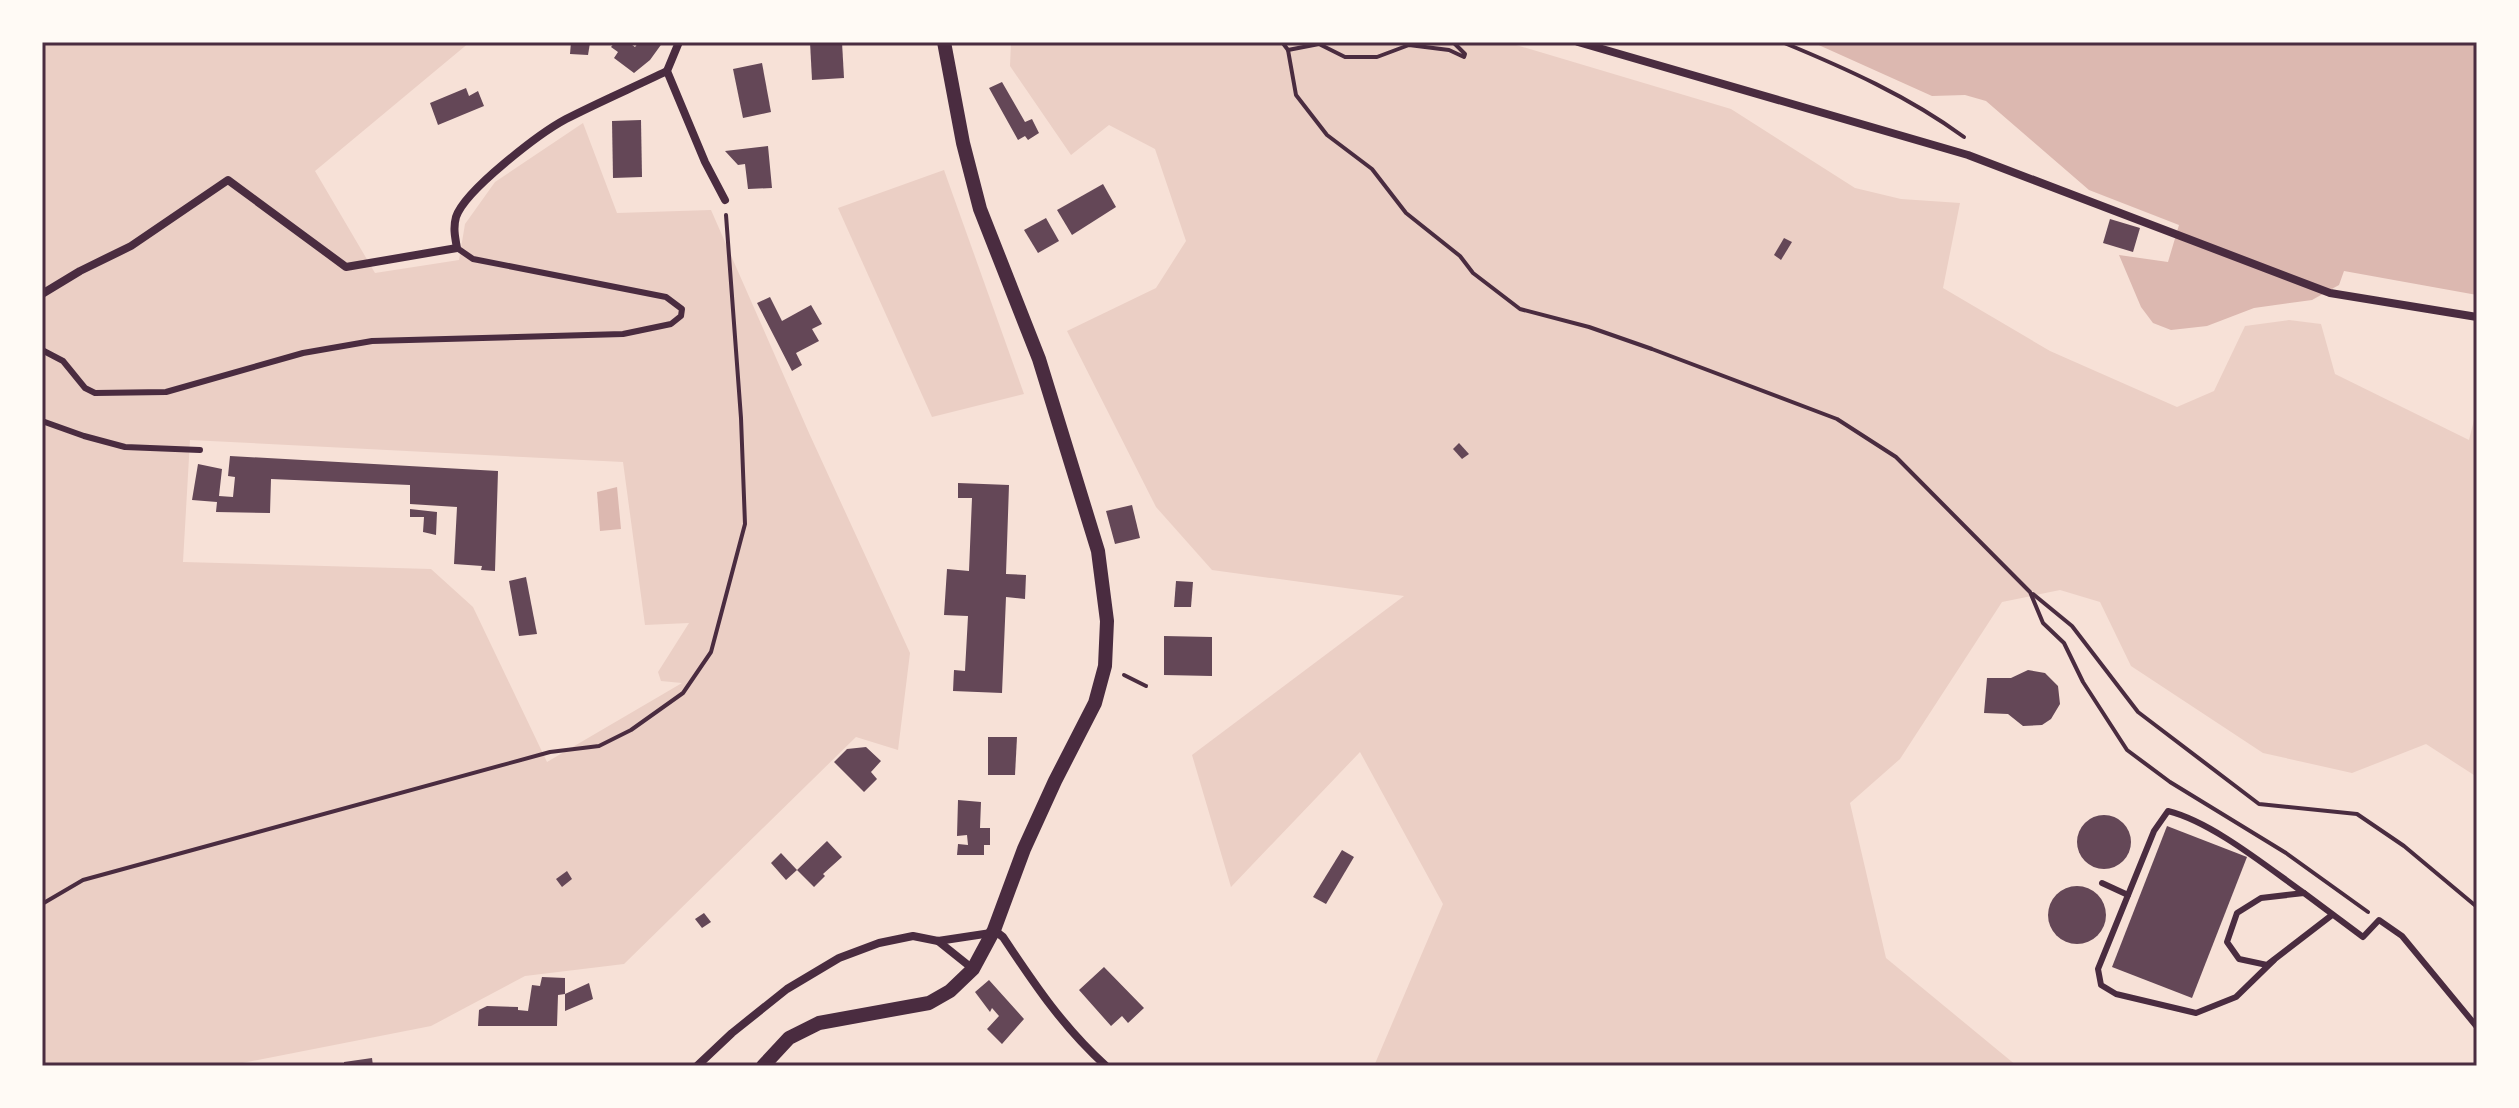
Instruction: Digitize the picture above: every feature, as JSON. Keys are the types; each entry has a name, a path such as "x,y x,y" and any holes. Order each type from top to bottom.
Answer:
{"street":[{"path":"42,294 131,246 228,180 346,267 457,248 454,233 456,217 463,203 487,177 563,121 667,71 679,42"},
{"path":"763,1066 789,1038 819,1023 929,1003 950,991 973,969 992,931 1024,849 1095,703 1105,666 1107,621 1098,551 1039,359 980,209 963,143 944,42"},
{"path":"1578,42 1980,160 2330,293 2477,317"},
{"path":"667,71 705,162 725,200"},
{"path":"697,1066 787,989 839,958 879,943 913,936 938,941 992,931 1003,937 1051,1010 1079,1042 1106,1066"},
{"path":"938,941 973,969"}],"lane":[{"path":"42,350 63,361 85,388 95,393 166,392 303,353 372,341 623,334 671,324 681,316 682,309 666,297 473,259 457,248"},
{"path":"42,421 125,447 200,450"},
{"path":"2274,960 2236,997 2196,1013 2116,994 2101,985 2098,969 2154,831 2168,811 2186,816 2259,861 2363,937 2379,920 2402,936 2477,1027"},
{"path":"2102,883 2128,895"},
{"path":"2304,893 2261,898 2237,913 2227,942 2239,959 2267,965 2332,915"}],"path":[{"path":"1282,42 1288,50 1296,95 1327,135 1372,169 1406,213 1460,256 1473,273 1520,309 1589,327 1837,419 1896,457 2030,592 2072,626 2138,712 2259,804 2357,814 2404,846 2477,907"},
{"path":"1288,50 1319,44 1345,57 1377,57 1409,45 1449,50 1464,57 1465,54 1453,42"},
{"path":"1782,42 1854,72 1940,119 1971,143 1980,160"},
{"path":"42,904 83,880 550,752 599,746 631,730 683,693 711,652 745,524 741,418 725,200"},
{"path":"2030,592 2043,623 2064,643 2083,682 2127,750 2170,782 2286,853 2379,920"},
{"path":"1124,675 1146,686"}],"shaded area":[{"path":"42,42 470,42 315,171 375,273 459,260 465,224 495,182 583,123 617,213 711,210 910,653 898,750 856,737 624,964 525,976 431,1026 227,1066 42,1066","holes":["190,440 623,462 645,625 689,623 658,672 661,681 682,683 547,762 473,607 431,569 183,562"]},
{"path":"1011,42 1506,42 1731,109 1855,188 1901,199 1960,203 1943,288 2050,351 2177,407 2214,391 2245,326 2289,320 2321,324 2335,374 2469,440 2477,408 2477,777 2426,744 2352,773 2263,753 2131,666 2100,602 2060,590 2002,602 1900,759 1850,803 1886,958 2017,1066 1374,1066 1443,904 1360,752 1231,887 1192,755 1404,596 1212,570 1156,507 1067,331 1156,288 1186,241 1155,149 1109,125 1071,155 1010,66"},
{"path":"1812,42 2477,42 2477,295 2344,271 2339,285 2312,300 2254,308 2207,326 2171,330 2153,323 2141,307 2119,255 2168,262 2179,225 2089,190 1986,101 1965,95 1932,96"},
{"path":"944,170 1024,394 932,417 838,208"},
{"path":"617,487 621,529 600,531 597,492"}],"building":[{"path":"571,42 590,43 588,55 570,54"},
{"path":"615,42 628,42 635,47 639,42 663,42 650,60 634,73 614,58 618,52 611,47"},
{"path":"810,42 842,42 844,78 812,80"},
{"path":"762,63 771,112 743,118 733,69"},
{"path":"1002,82 1025,122 1032,119 1039,133 1028,140 1025,136 1018,140 989,88"},
{"path":"466,88 469,96 478,91 484,106 438,125 430,103"},
{"path":"641,120 642,177 613,178 612,121"},
{"path":"768,146 772,188 748,189 745,164 738,165 725,151"},
{"path":"1103,184 1116,207 1072,235 1057,210"},
{"path":"1046,218 1059,241 1038,253 1024,230"},
{"path":"2110,219 2140,228 2133,252 2103,243"},
{"path":"1784,238 1792,242 1781,260 1774,255"},
{"path":"770,297 782,321 811,305 822,324 812,329 819,341 796,353 802,365 792,371 757,303"},
{"path":"1459,443 1469,454 1462,459 1453,449"},
{"path":"230,456 498,471 495,571 481,570 482,566 454,564 457,507 410,504 410,485 271,479 270,513 216,512 217,502 192,500 198,464 222,469 219,496 233,497 235,477 228,476"},
{"path":"958,483 1009,485 1006,574 1026,575 1025,599 1006,597 1002,693 953,691 954,670 965,671 968,616 944,615 947,569 969,571 972,498 958,498"},
{"path":"1132,505 1140,538 1115,544 1106,511"},
{"path":"410,509 437,512 436,535 423,532 424,517 410,517"},
{"path":"526,577 537,634 519,636 509,581"},
{"path":"1176,581 1193,582 1191,607 1174,607"},
{"path":"1164,636 1212,637 1212,676 1164,675"},
{"path":"2028,670 2045,673 2058,686 2060,704 2051,719 2042,725 2023,726 2008,714 1984,713 1987,678 2011,678"},
{"path":"988,737 1017,737 1015,775 988,775"},
{"path":"866,747 881,761 871,772 877,779 864,792 834,762 847,749"},
{"path":"958,800 981,802 980,828 990,828 990,845 984,845 984,855 957,855 958,844 968,845 967,835 957,836"},
{"path":"2104,815 2115,817 2123,823 2129,831 2129,853 2123,861 2115,867 2104,869 2093,867 2085,861 2079,853 2077,842 2079,831 2085,823 2093,817"},
{"path":"2167,826 2247,857 2192,998 2112,967"},
{"path":"827,841 842,857 814,887 797,870"},
{"path":"1342,850 1354,857 1326,904 1313,897"},
{"path":"781,853 797,870 786,880 771,863"},
{"path":"567,871 572,879 562,887 556,879"},
{"path":"2077,886 2088,888 2097,895 2104,904 2104,926 2097,935 2088,942 2077,944 2066,942 2057,935 2050,926 2048,915 2050,904 2057,895 2066,888"},
{"path":"704,913 711,922 702,928 695,919"},
{"path":"1104,967 1144,1008 1128,1023 1122,1016 1111,1026 1079,990"},
{"path":"542,977 565,978 565,994 558,995 557,1026 478,1026 479,1010 487,1006 518,1007 518,1010 528,1011 532,985 540,986"},
{"path":"989,980 1024,1019 1002,1044 987,1029 999,1016 992,1008 990,1012 975,992"},
{"path":"589,983 593,999 565,1011 565,994"},
{"path":"372,1058 373,1066 344,1066 344,1062"}]}
